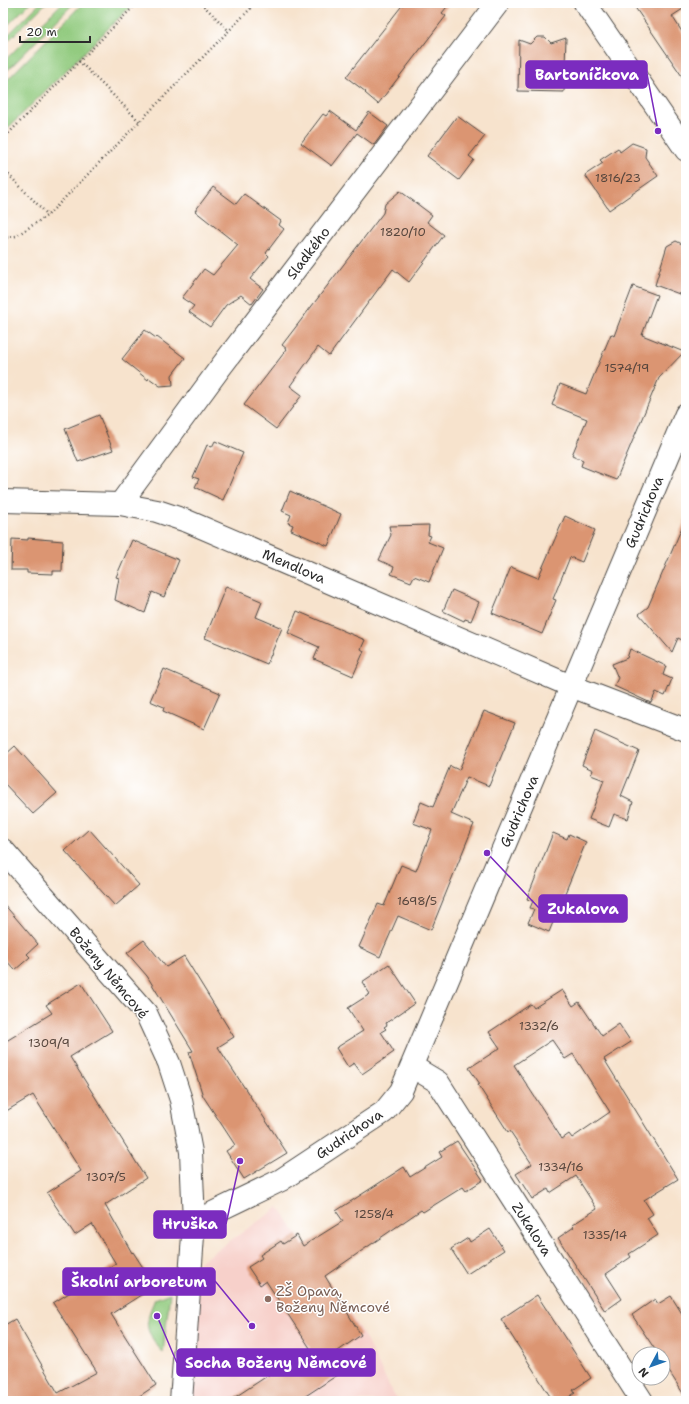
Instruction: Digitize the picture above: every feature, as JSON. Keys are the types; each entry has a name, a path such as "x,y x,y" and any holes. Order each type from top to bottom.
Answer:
{"street":[{"name":"Sladkého","path":"120,504 220,368 498,3"},
{"path":"585,3 686,150"},
{"name":"Gudrichova","path":"194,1222 281,1180 384,1112 401,1091 413,1066 686,414"},
{"name":"Mendlova","path":"3,501 120,504 157,511 187,521 571,686 686,730"},
{"name":"Boženy Němcové","path":"3,850 146,1013 169,1063 181,1100 191,1152 194,1222 181,1401"},
{"name":"Zukalova","path":"413,1066 438,1082 642,1401"}],"path":[{"path":"3,139 137,3"},
{"path":"201,3 229,31"},
{"path":"3,238 16,236 48,215 256,3"},
{"path":"79,61 140,122"},
{"path":"3,169 48,215"}],"shaded area":[{"name":"ZŠ Opava, Boženy Němcové","path":"279,1207 363,1334 397,1401 188,1401 198,1263"}],"green space":[{"path":"3,3 30,3 3,30"},
{"path":"40,3 46,3 3,46 3,40"},
{"path":"62,3 74,3 3,75 3,62"},
{"path":"83,3 134,3 3,133 3,84"},
{"path":"170,1293 163,1353 149,1333 148,1322 151,1308 155,1299"}],"building":[{"path":"404,3 450,3 442,13 446,16 378,104 365,93 366,92 346,77"},
{"path":"632,3 686,3 686,7 672,16 686,38 686,82"},
{"path":"537,37 545,37 551,43 566,38 564,92 518,91 519,40 530,44"},
{"path":"330,111 356,130 369,112 388,126 374,145 357,133 332,166 301,143 323,114 326,116"},
{"path":"457,116 485,136 469,156 474,160 459,180 427,156"},
{"path":"632,143 646,148 645,157 658,176 609,210 585,175 603,163 600,160 618,148 620,152"},
{"path":"213,187 236,204 244,194 281,221 279,225 284,229 266,253 269,256 250,279 263,289 252,304 241,295 226,305 210,327 189,312 194,306 182,298 204,269 213,275 238,245 195,211"},
{"path":"400,191 432,215 427,222 444,235 409,282 393,269 329,356 318,347 290,386 302,395 276,429 244,405 287,349 282,345 383,213 385,204"},
{"path":"676,241 686,246 686,285 682,295 655,285 667,246"},
{"path":"633,286 657,295 642,335 684,352 659,378 616,480 581,466 583,460 572,455 587,419 552,405 560,384 586,394 611,334 614,336"},
{"path":"145,330 185,358 172,375 173,385 160,386 149,378 148,380 122,359"},
{"path":"99,415 113,450 78,462 65,429"},
{"path":"215,441 243,453 223,500 195,487 199,479 193,477 207,445 212,447"},
{"path":"290,491 341,514 328,546 291,530 293,525 288,523 291,515 282,511"},
{"path":"565,516 595,530 582,562 570,557 553,599 556,600 542,634 492,613 511,567 538,578"},
{"path":"686,518 686,642 678,638 672,652 639,614 648,607"},
{"path":"429,525 428,535 431,536 428,542 443,548 429,582 414,576 411,582 391,574 394,567 379,560 391,535 389,526"},
{"path":"28,538 63,541 62,571 53,571 53,574 27,573 27,570 11,570 12,539 28,540"},
{"path":"132,540 179,560 164,597 152,592 145,613 115,600 119,578 116,577"},
{"path":"226,586 261,601 262,602 256,617 282,628 267,664 205,638"},
{"path":"452,590 479,602 471,621 465,619 464,621 443,611"},
{"path":"297,611 365,640 361,649 364,651 353,676 314,659 319,647 288,633"},
{"path":"630,649 666,666 663,675 672,679 665,696 656,692 651,703 614,686 618,678 612,664 627,658"},
{"path":"164,669 220,693 204,729 163,711 164,707 150,701"},
{"path":"484,711 515,723 489,786 467,777 451,814 474,824 431,930 398,916 380,957 359,947 378,904 384,906 401,865 416,871 432,830 413,823 421,802 433,807 450,766 459,770"},
{"path":"595,731 639,751 621,796 633,802 628,819 614,814 609,827 589,819 604,780 591,775 593,770 582,765"},
{"path":"15,746 57,793 33,814 3,782 3,757"},
{"path":"89,829 139,885 115,906 65,851"},
{"path":"553,833 567,839 569,834 586,842 549,932 528,923 534,909 530,908 533,901 527,899"},
{"path":"3,903 38,944 27,954 30,957 15,970 3,957"},
{"path":"144,940 166,967 184,956 234,1037 218,1047 287,1153 244,1179 226,1151 235,1145 203,1096 189,1052 193,1051 147,976 127,953"},
{"path":"389,964 415,1003 386,1023 387,1025 384,1027 386,1029 381,1032 394,1052 362,1074 354,1063 348,1067 336,1048 363,1031 348,1008 370,994 362,982"},
{"path":"81,983 112,1031 70,1057 146,1178 105,1205 132,1253 133,1252 155,1286 111,1314 156,1385 132,1401 3,1401 3,1326 15,1319 58,1393 97,1372 53,1303 116,1264 92,1224 75,1235 47,1193 81,1171 33,1095 3,1113 3,1043 52,1013 46,1005"},
{"path":"562,990 573,1006 579,1002 602,1036 619,1024 631,1042 604,1059 678,1179 644,1200 653,1214 647,1218 658,1235 629,1254 631,1257 606,1274 622,1299 605,1311 558,1238 574,1227 572,1225 597,1209 576,1176 550,1193 548,1189 532,1199 516,1174 532,1164 510,1131 508,1132 469,1068 500,1048 489,1032 531,1004 534,1008","holes":["552,1040 565,1059 573,1054 610,1112 572,1138 569,1134 562,1139 514,1065"]},
{"path":"457,1141 483,1180 466,1191 463,1187 423,1212 421,1210 325,1276 361,1335 328,1358 339,1374 298,1401 229,1401 310,1348 266,1281 260,1285 248,1267 262,1258 260,1255 281,1241 283,1244 297,1235 303,1246 343,1221 336,1211 404,1167 410,1177 442,1157 439,1152"},
{"path":"490,1229 504,1250 467,1274 451,1249 468,1238 470,1242"},
{"path":"537,1295 591,1378 573,1390 575,1393 563,1401 553,1401 501,1319"},
{"path":"671,1296 686,1320 686,1398 671,1375 671,1346 653,1346 632,1315 655,1299 658,1304"}],"place":[{"name":"Bartoníčkova","path":"658,131"},
{"name":"Zukalova","path":"487,853"},
{"name":"Hruška","path":"240,1161"},
{"name":"ZŠ Opava, Boženy Němcové","path":"268,1299"},
{"name":"Socha Boženy Němcové","path":"157,1316"},
{"name":"Školní arboretum","path":"252,1326"}]}
